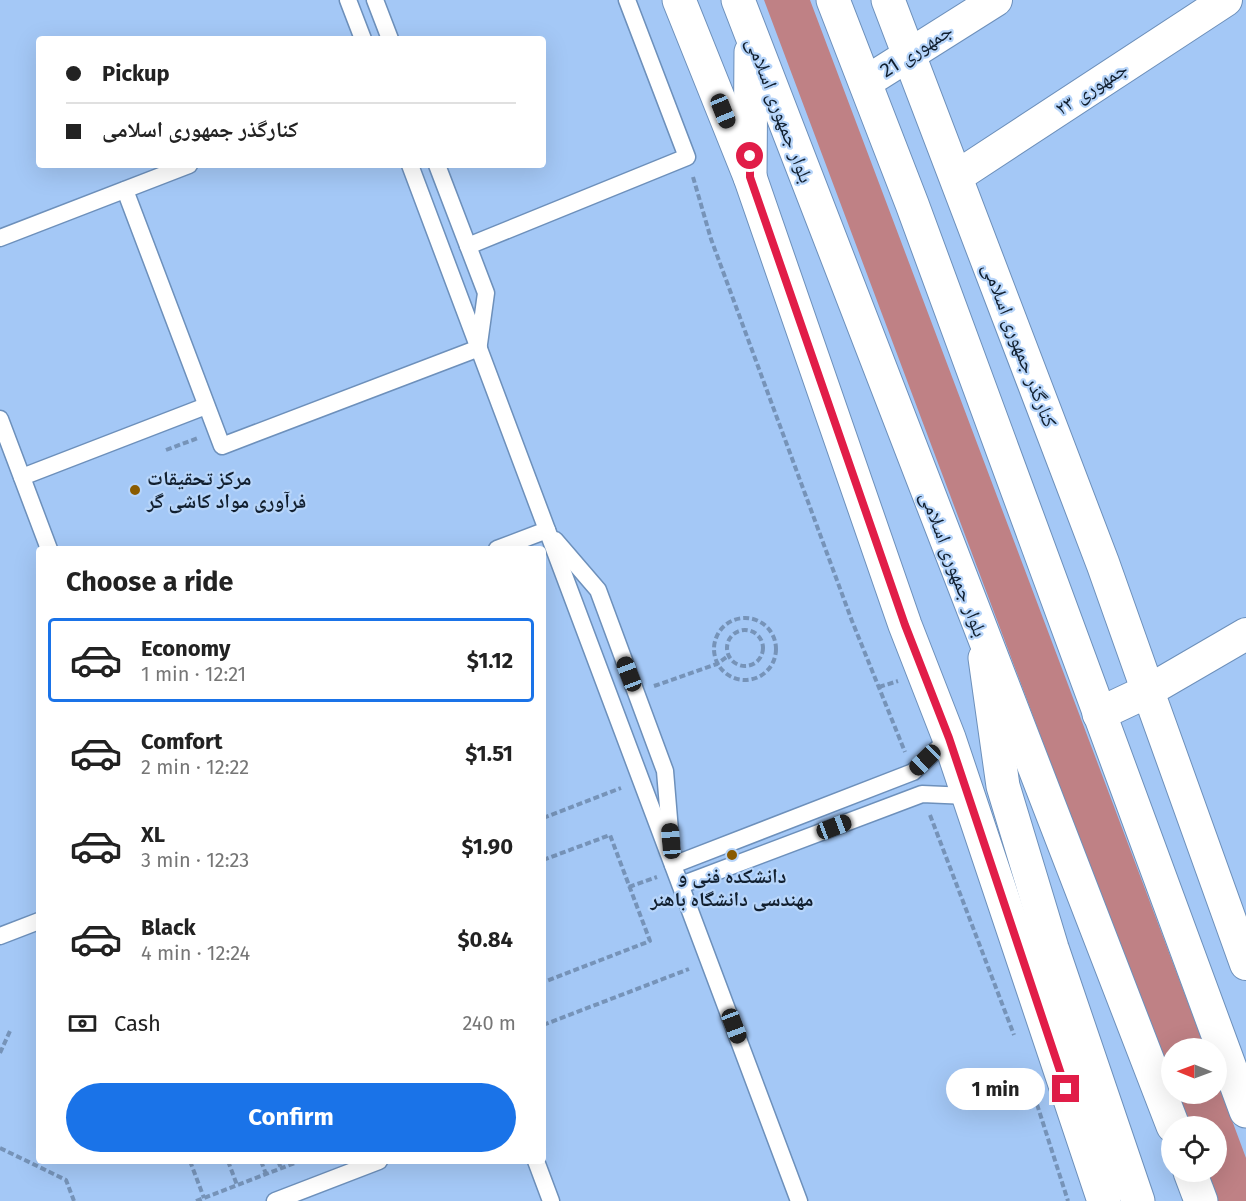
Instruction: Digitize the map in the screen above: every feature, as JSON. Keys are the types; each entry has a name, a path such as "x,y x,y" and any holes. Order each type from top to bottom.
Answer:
{"main road":[{"path":"679,0 750,177 905,625 949,738 1104,1201"},
{"name":"بلوار جمهوری اسلامی","path":"738,0 982,638 1169,1116"},
{"path":"833,0 867,82 1246,1111"},
{"name":"کنارگذر جمهوری اسلامی","path":"888,0 1148,691"},
{"path":"750,177 751,33"},
{"path":"982,638 1003,786 1052,948 1138,1201"},
{"path":"1099,714 1148,691"},
{"path":"1194,1182 1201,1201"}],"street":[{"name":"۲۳ جمهوری","path":"956,177 1226,0"},
{"name":"جمهوری 21","path":"867,82 992,1"},
{"path":"1246,634 1148,691 1246,964"}],"lane":[{"path":"348,0 362,36"},
{"path":"375,0 389,36"},
{"path":"468,246 687,157 627,0"},
{"path":"0,238 181,168"},
{"path":"411,168 800,1201"},
{"path":"439,168 486,293 479,348"},
{"path":"125,190 222,446 479,348"},
{"path":"22,477 206,406"},
{"path":"0,419 48,546"},
{"path":"547,530 598,590 665,771 673,865"},
{"path":"505,546 547,530"},
{"path":"673,865 913,772 949,738"},
{"path":"681,885 922,794 968,796"},
{"path":"0,936 36,922"},
{"path":"275,1201 371,1164"},
{"path":"537,1164 551,1201"}],"path":[{"path":"687,157 715,250 852,621 913,772"},
{"path":"166,450 216,431"},
{"path":"735,619 758,620 774,636 774,660 758,677 743,680 735,678 717,664 714,641 721,627 735,619"},
{"path":"736,632 753,632 761,640 763,652 753,665 736,665 728,656 727,645 736,632"},
{"path":"636,692 717,664 728,656"},
{"path":"546,817 641,780"},
{"path":"922,794 1018,1045"},
{"path":"546,859 610,835 650,941 546,981"},
{"path":"546,1024 709,961"},
{"path":"0,1053 10,1031"},
{"path":"1025,1067 1068,1201"},
{"path":"0,1148 66,1180 74,1201"},
{"path":"191,1164 204,1198"},
{"path":"229,1164 237,1185"},
{"path":"262,1164 266,1174"},
{"path":"280,1164 281,1168"},
{"path":"196,1201 292,1164"}],"shaded area":[{"path":"764,0 810,0 1201,1038 1161,1038 1161,1056"},
{"path":"1179,1104 1226,1104 1246,1158 1246,1201 1216,1201 1209,1182 1227,1182 1227,1116 1184,1116"}],"place":[{"name":"مرکز تحقیقات فرآوری مواد کاشی گر","path":"135,490"},
{"name":"دانشکده فنی و مهندسی دانشگاه باهنر","path":"732,855"}],"route":[{"path":"750,156 750,177 905,625 949,738 1066,1089"}]}
